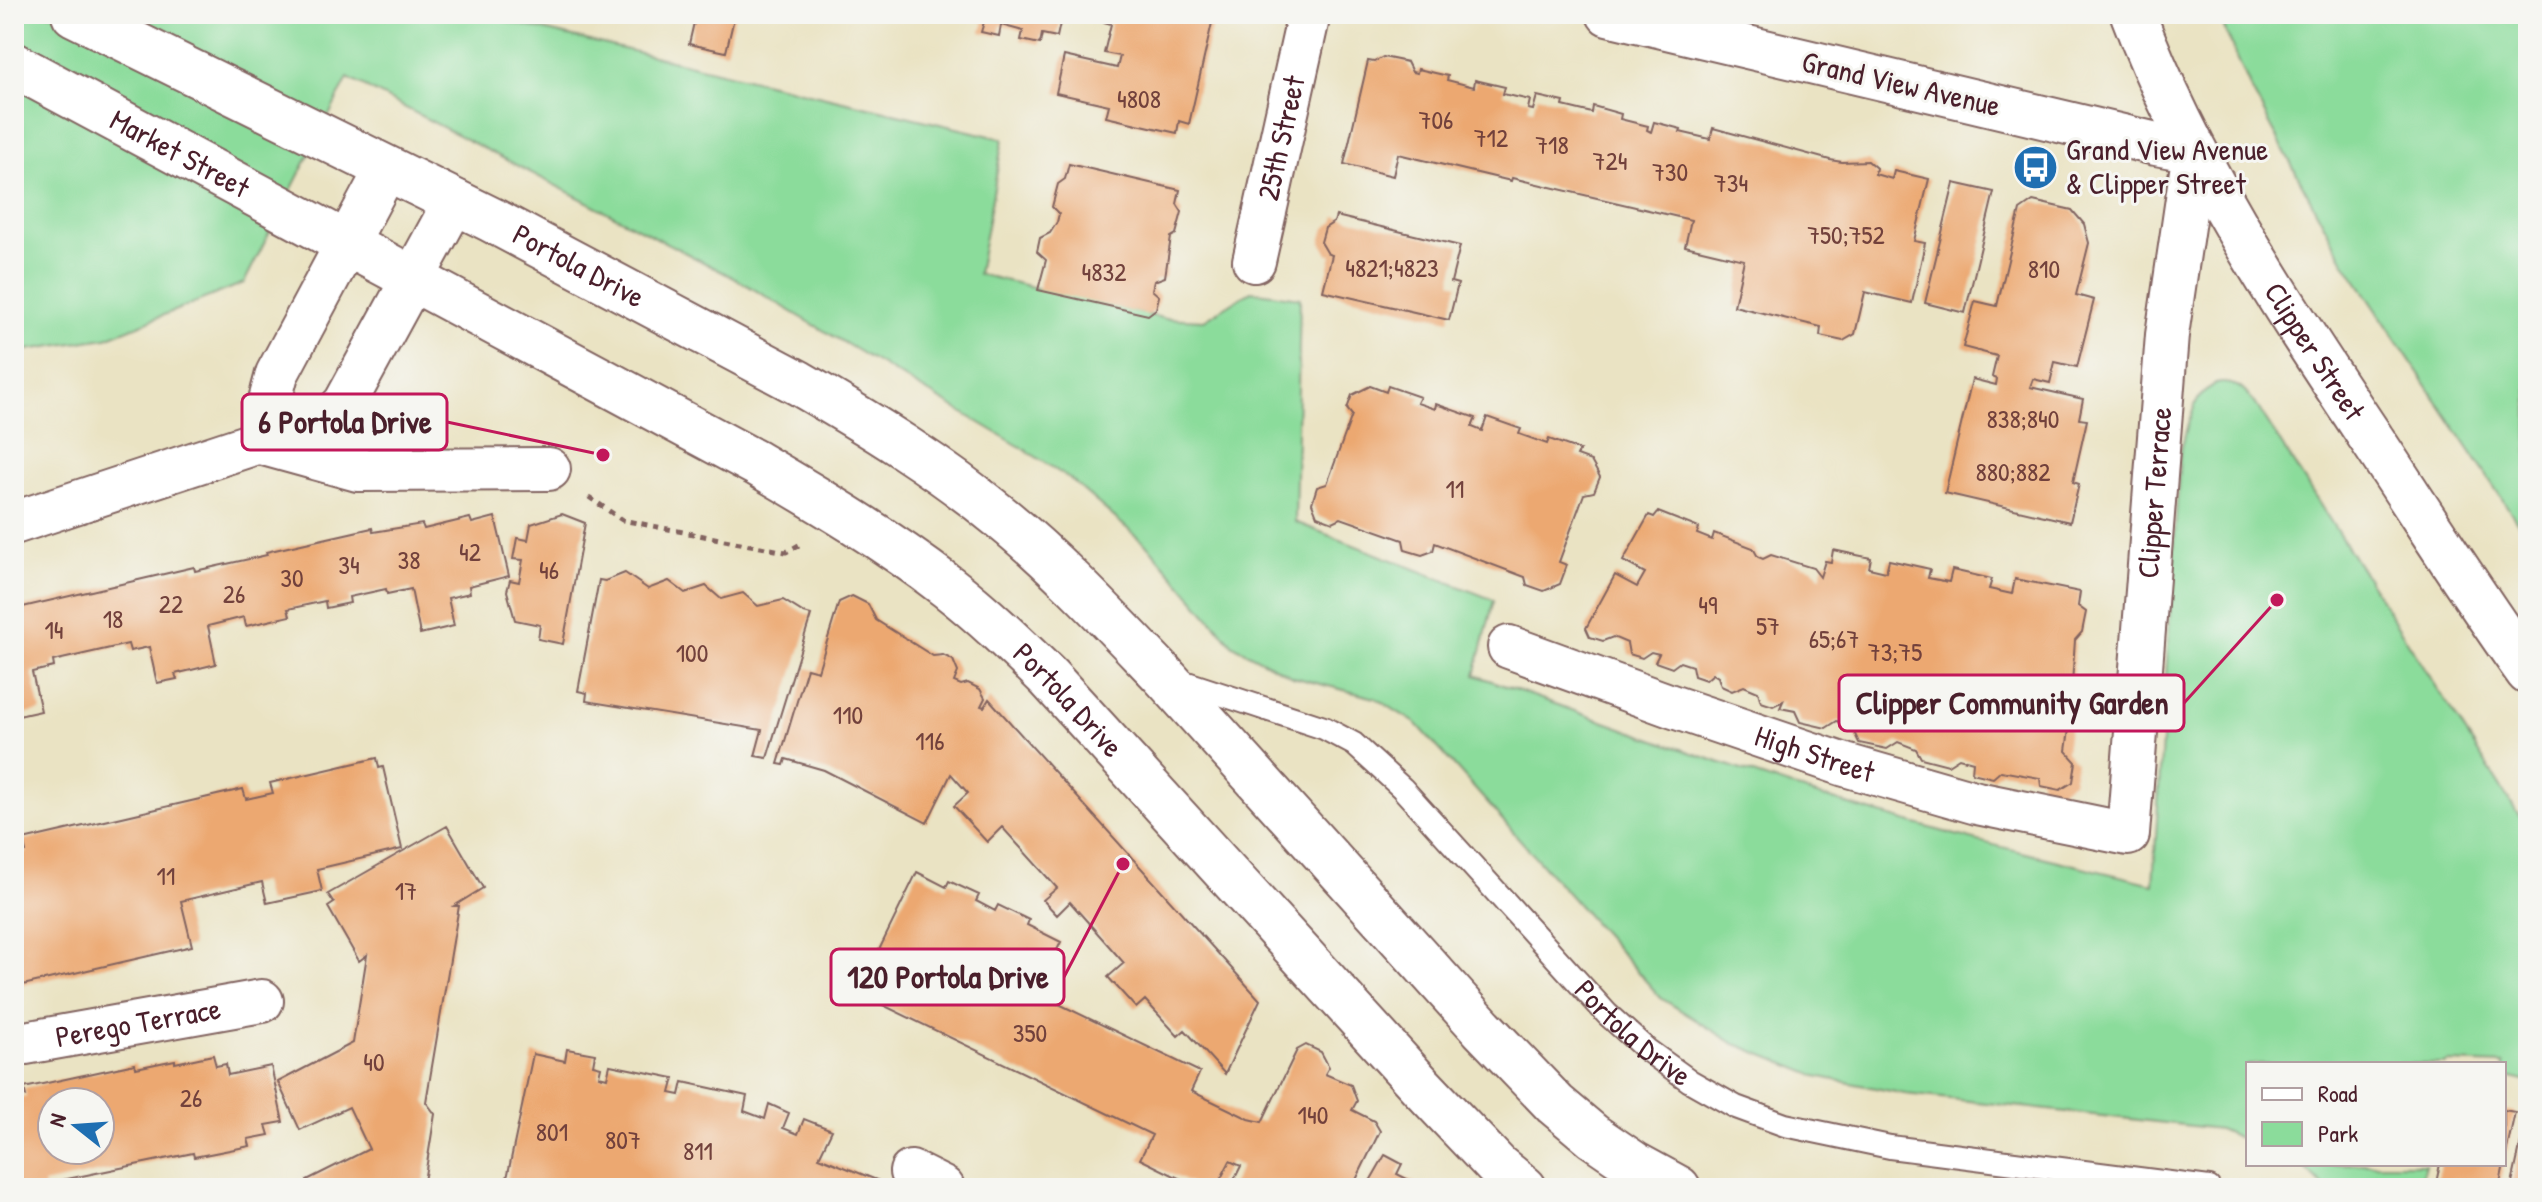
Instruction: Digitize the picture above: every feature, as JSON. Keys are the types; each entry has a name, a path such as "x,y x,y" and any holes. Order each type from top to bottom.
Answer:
{"main road":[{"path":"74,14 387,168"},
{"name":"Clipper Street","path":"2133,14 2152,63 2194,151 2285,309 2528,672"},
{"name":"Market Street","path":"14,65 346,244"},
{"name":"Portola Drive","path":"387,168 799,383 896,441 1004,520 1052,563 1162,674 1482,1028 1555,1104 1603,1143 1678,1188"},
{"name":"Portola Drive","path":"346,244 756,463 850,517 950,588 1049,678 1420,1085 1497,1166 1524,1188"}],"street":[{"name":"25th Street","path":"1254,261 1309,14"},
{"name":"Grand View Avenue","path":"1608,14 2194,151"},
{"name":"Clipper Terrace","path":"2128,834 2167,335 2194,151"},
{"path":"259,442 277,374 387,168"},
{"path":"14,523 259,442 322,428 345,403 455,201"},
{"path":"259,442 358,470 549,469"},
{"name":"High Street","path":"1509,647 1845,765 1977,803 2128,834"},
{"name":"Perego Terrace","path":"14,1045 262,1001"}],"lane":[{"name":"Portola Drive","path":"1162,674 1324,728 1354,744 1402,788 1607,1014 1668,1066 1736,1107 1785,1125 1890,1147 2209,1188"}],"path":[{"path":"549,469 622,520 786,552 850,517"}],"green space":[{"path":"14,14 476,14 1003,139 978,274 1162,318 1204,320 1251,291 1300,298 1295,522 1494,600 1475,675 1845,804 2153,884 2180,454 2190,417 2203,393 2223,383 2237,386 2255,403 2528,830 2528,1082 2506,1076 2506,1062 2246,1062 2246,1141 2219,1129 1905,1094 1816,1076 1733,1043 1661,998 1417,724 1375,698 1293,677 1233,645 1151,549 1071,480 738,280 348,78 244,283 106,338 14,352"},
{"path":"2218,14 2528,14 2528,538 2342,258 2250,87"},
{"path":"2301,1166 2424,1166 2419,1188 2325,1188"}],"building":[{"path":"696,14 735,14 726,52 689,44"},
{"path":"974,14 1062,14 1057,37 1042,34 1040,44 1021,40 1023,31 1001,25 999,36 981,32 984,22 972,19"},
{"path":"1105,14 1214,14 1189,124 1179,121 1177,133 1106,117 1109,105 1056,93 1064,56 1117,68 1120,56 1104,53 1111,24 1104,22"},
{"path":"1383,57 1407,62 1412,72 1417,73 1418,69 1448,76 1447,80 1474,87 1475,80 1505,87 1503,94 1530,100 1528,109 1533,110 1537,96 1592,113 1593,106 1621,114 1620,119 1648,126 1647,130 1651,132 1654,122 1710,139 1713,128 1830,160 1868,161 1876,168 1875,174 1892,179 1894,171 1929,179 1914,241 1925,243 1912,303 1865,292 1855,334 1843,341 1820,336 1821,327 1734,306 1744,260 1685,246 1691,220 1398,154 1393,176 1344,164 1368,61 1374,62"},
{"path":"1069,164 1180,190 1177,204 1182,212 1176,234 1171,237 1165,277 1154,281 1152,290 1159,296 1156,309 1148,315 1038,290 1046,260 1037,252 1040,238 1050,233 1057,222 1059,214 1052,207 1058,184 1065,179"},
{"path":"1954,183 1994,192 1965,313 1925,303"},
{"path":"2033,201 2072,210 2084,224 2089,243 2076,295 2094,300 2077,367 2055,362 2050,383 2033,379 2030,387 2083,399 2079,419 2087,420 2073,482 2079,484 2070,522 1945,493 1972,379 1996,385 1997,379 1992,377 1997,356 1963,347 1975,301 1997,306 2020,210"},
{"path":"1336,216 1460,246 1451,282 1458,284 1449,320 1323,291 1332,255 1328,254 1321,242 1325,228 1334,222"},
{"path":"1370,386 1386,392 1388,386 1420,397 1417,403 1435,409 1436,404 1476,418 1472,427 1482,431 1487,417 1521,429 1519,434 1547,444 1549,439 1580,450 1577,456 1591,461 1600,477 1594,492 1584,494 1559,562 1567,565 1560,584 1544,591 1527,585 1525,577 1435,543 1433,551 1422,555 1405,550 1403,540 1341,518 1333,522 1317,516 1312,503 1317,487 1327,484 1352,415 1347,409 1352,395"},
{"path":"1658,512 1699,528 1697,534 1712,540 1714,533 1753,548 1763,559 1771,555 1813,568 1820,577 1825,561 1831,562 1833,550 1871,558 1869,568 1886,572 1889,560 1930,569 1928,578 1949,582 1952,570 1992,579 1989,589 2012,594 2015,579 2080,592 2078,606 2086,612 2082,632 2075,640 2071,698 2082,704 2078,722 2069,729 2066,751 2076,762 2073,782 2060,790 2041,786 2040,778 2001,771 1993,778 1972,773 1973,762 1959,758 1948,765 1921,758 1916,749 1898,742 1887,749 1859,743 1854,732 1847,731 1849,724 1837,721 1826,728 1800,722 1795,711 1780,708 1783,701 1773,706 1761,702 1758,692 1744,686 1732,691 1721,686 1718,677 1713,674 1706,680 1694,676 1692,666 1680,662 1672,668 1655,662 1659,654 1651,652 1642,658 1629,654 1627,643 1613,637 1603,641 1590,637 1586,628 1615,575 1637,587 1645,573 1623,561 1649,515 1654,517"},
{"path":"562,514 585,523 563,644 538,639 540,625 515,620 507,591 510,580 519,582 523,560 513,559 517,538 528,540 531,524"},
{"path":"495,517 509,576 469,586 470,593 448,598 454,626 420,634 411,589 387,594 386,589 349,597 350,603 326,608 325,601 288,609 290,616 246,626 244,617 208,626 216,664 175,674 177,679 157,683 149,647 130,651 128,644 53,661 54,667 32,672 41,711 14,717 14,609 194,567 195,571 267,555 266,552 372,528 373,532 422,524 424,529 470,518 472,523"},
{"path":"625,573 648,589 669,581 685,593 706,586 721,599 743,593 758,606 783,600 811,615 767,758 755,756 762,730 586,701 587,693 578,691 599,580 605,581"},
{"path":"852,596 868,604 876,620 933,656 943,655 953,660 958,672 954,682 961,685 968,683 980,689 985,698 981,706 984,707 989,699 1260,1000 1225,1074 1185,1030 1178,1036 1145,1000 1136,1008 1108,977 1124,963 1070,902 1057,915 1043,900 1057,888 1002,827 987,842 954,806 968,793 951,774 927,823 824,770 786,759 784,765 778,764 807,668 818,671 839,602"},
{"path":"377,758 379,768 383,767 402,849 317,869 322,891 267,903 262,882 181,901 192,946 14,987 14,855 26,852 23,840 243,789 246,799 273,793 270,783"},
{"path":"447,826 483,888 454,906 459,906 426,1102 435,1114 423,1188 311,1188 307,1180 369,1149 349,1107 300,1130 278,1082 353,1043 367,955 359,961 328,907 334,903 328,894"},
{"path":"917,872 946,887 949,881 979,895 976,901 995,911 998,905 1029,920 1027,925 1061,942 1036,993 1200,1072 1191,1091 1249,1119 1262,1122 1297,1050 1306,1045 1321,1052 1329,1067 1325,1074 1351,1085 1357,1101 1352,1110 1374,1121 1380,1131 1352,1188 1230,1188 1241,1166 1230,1161 1216,1188 1199,1188 1140,1159 1152,1135 858,993"},
{"path":"567,1049 595,1054 593,1065 601,1067 599,1076 607,1078 610,1065 674,1078 670,1093 680,1095 683,1082 747,1096 744,1111 765,1119 769,1104 789,1113 783,1128 798,1134 804,1119 832,1130 819,1157 894,1187 896,1184 905,1188 505,1188 533,1054 565,1061"},
{"path":"213,1055 216,1066 226,1064 228,1075 271,1066 283,1122 266,1125 269,1135 248,1139 250,1146 194,1157 193,1153 43,1184 44,1188 14,1188 14,1099 26,1096 24,1088 135,1064 136,1068 175,1060 175,1063"},
{"path":"2506,1110 2515,1112 2506,1153"},
{"path":"2527,1115 2528,1188 2511,1188"},
{"path":"1385,1155 1402,1164 1397,1174 1425,1188 1366,1188"},
{"path":"2440,1166 2504,1166 2499,1188 2435,1188"}],"place":[{"name":"Grand View Avenue & Clipper Street","path":"2035,167"},
{"name":"6 Portola Drive","path":"603,455"},
{"name":"Clipper Community Garden","path":"2277,600"},
{"name":"120 Portola Drive","path":"1123,864"}]}
